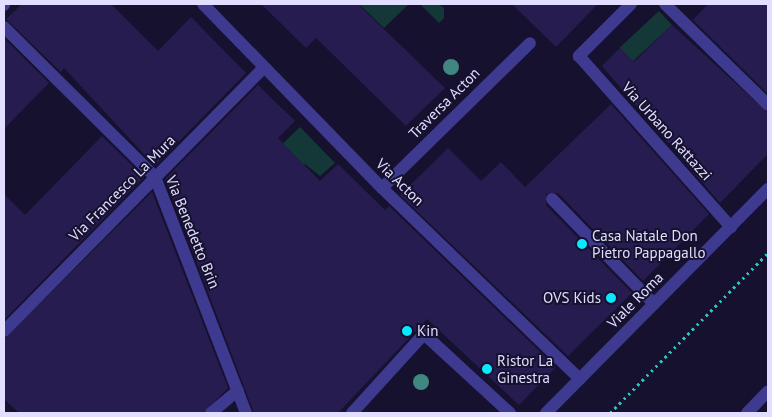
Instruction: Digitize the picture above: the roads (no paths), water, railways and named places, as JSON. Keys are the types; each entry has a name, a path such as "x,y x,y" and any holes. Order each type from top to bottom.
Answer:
{"street":[{"name":"Via Acton","path":"203,4 263,68 382,188 580,379"},
{"name":"Via Urbano Rattazzi","path":"631,4 579,56 731,227"},
{"path":"666,4 768,105"},
{"name":"Via Benedetto Brin","path":"4,27 155,177 246,413"},
{"name":"Traversa Acton","path":"382,188 530,42"},
{"name":"Via Francesco La Mura","path":"4,331 263,68"},
{"name":"Viale Roma","path":"546,413 768,189"},
{"path":"552,200 654,304"},
{"path":"352,413 424,334 510,413"},
{"path":"211,413 238,390"},
{"path":"747,413 768,391"}],"place":[{"name":"Casa Natale Don Pietro Pappagallo","path":"582,244"},
{"name":"OVS Kids","path":"611,298"},
{"name":"Kin","path":"407,331"},
{"name":"Ristor La Ginestra","path":"487,369"}]}
